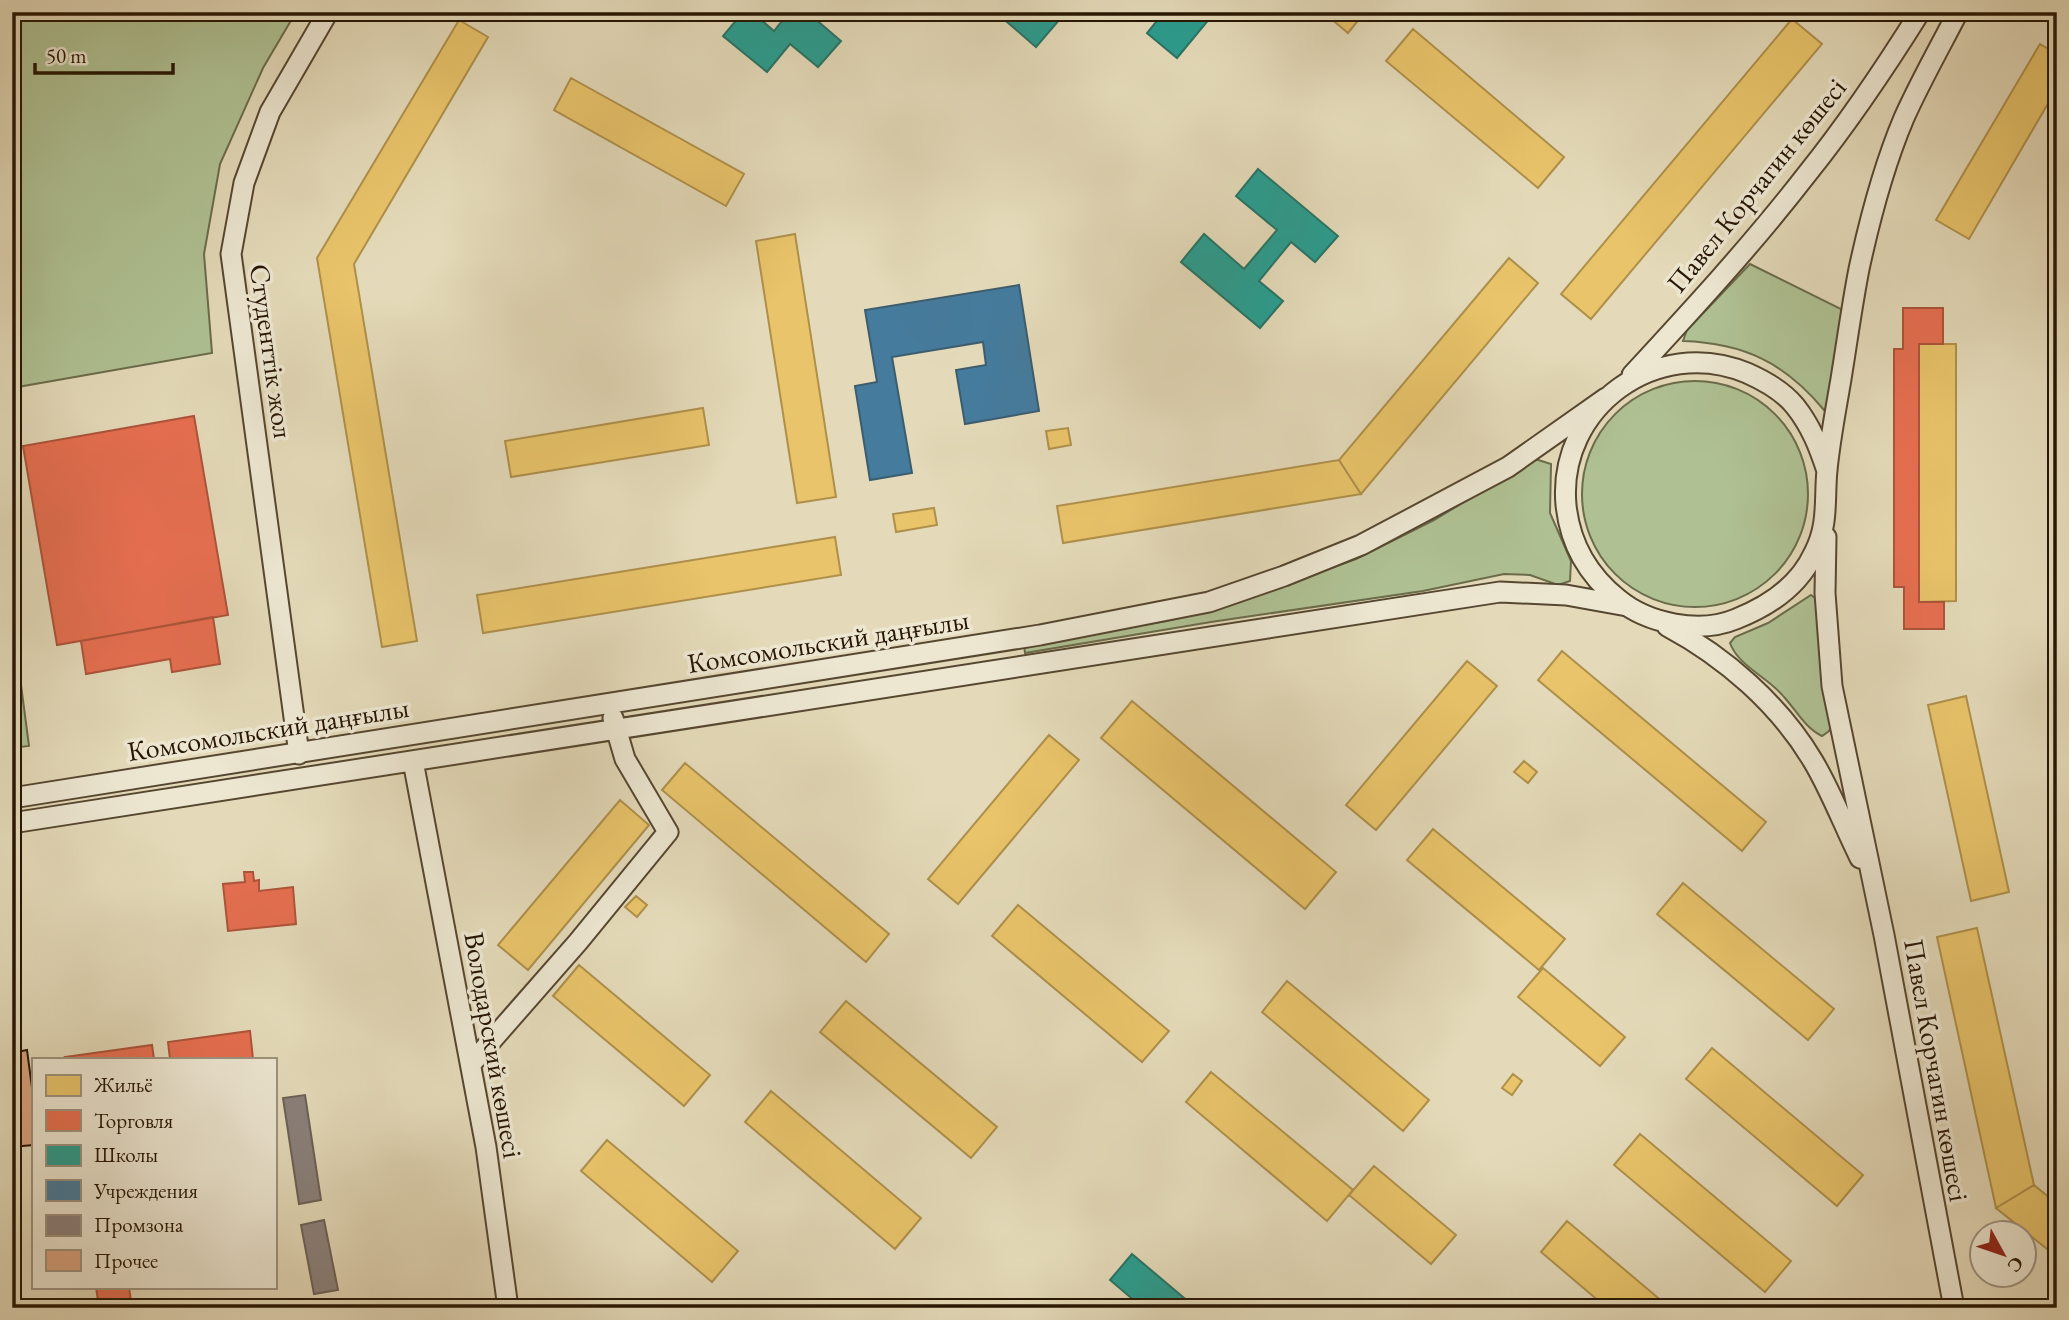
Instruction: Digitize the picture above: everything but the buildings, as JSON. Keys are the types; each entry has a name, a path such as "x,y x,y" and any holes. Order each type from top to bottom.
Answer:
{"street":[{"name":"Студенттік жол","path":"299,754 231,254 244,184 270,112 328,12"},
{"name":"Павел Корчагин көшесі","path":"1623,384 1724,275 1808,174 1877,79 1920,12"},
{"path":"1826,471 1859,269 1881,181 1905,117 1958,12"},
{"path":"1826,471 1815,435 1794,404 1765,381 1731,366 1694,362 1657,368 1623,384 1606,398 1584,425 1570,456 1565,490 1568,524 1580,556 1600,584 1627,606 1655,620 1692,626 1729,622 1763,608 1793,584 1814,554 1826,519"},
{"name":"Комсомольский даңғылы","path":"12,798 1040,635 1209,602 1361,545 1508,467 1606,398"},
{"name":"Павел Корчагин көшесі","path":"1826,471 1825,593 1832,686 1954,1308"},
{"name":"Комсомольский даңғылы","path":"12,823 1500,592 1566,596 1627,606"},
{"name":"Павел Корчагин көшесі","path":"1655,620 1683,635 1746,682 1785,720 1814,762 1872,885"},
{"path":"471,1064 578,942 668,832 625,760 610,704"},
{"name":"Володарский көшесі","path":"413,761 486,1147 508,1308"},
{"path":"128,780 131,806"}],"green space":[{"path":"12,12 296,12 263,68 220,164 204,254 212,353 12,388"},
{"path":"1750,264 1843,310 1832,407 1824,410 1778,368 1744,351 1683,341 1687,330"},
{"path":"1695,381 1738,390 1758,400 1775,414 1789,431 1799,451 1808,494 1799,537 1789,557 1775,574 1758,588 1738,598 1695,607 1652,598 1632,588 1615,574 1601,557 1591,537 1582,494 1591,451 1601,431 1615,414 1632,400 1652,390"},
{"path":"1535,459 1551,464 1550,513 1571,561 1570,581 1558,585 1530,575 1504,574 1423,591 1025,653 1024,645 1166,621 1217,609 1356,559 1434,520"},
{"path":"1811,595 1819,601 1832,725 1822,736 1806,724 1778,690 1740,658 1730,643 1735,637 1768,623"},
{"path":"12,616 29,746 12,748"}]}
